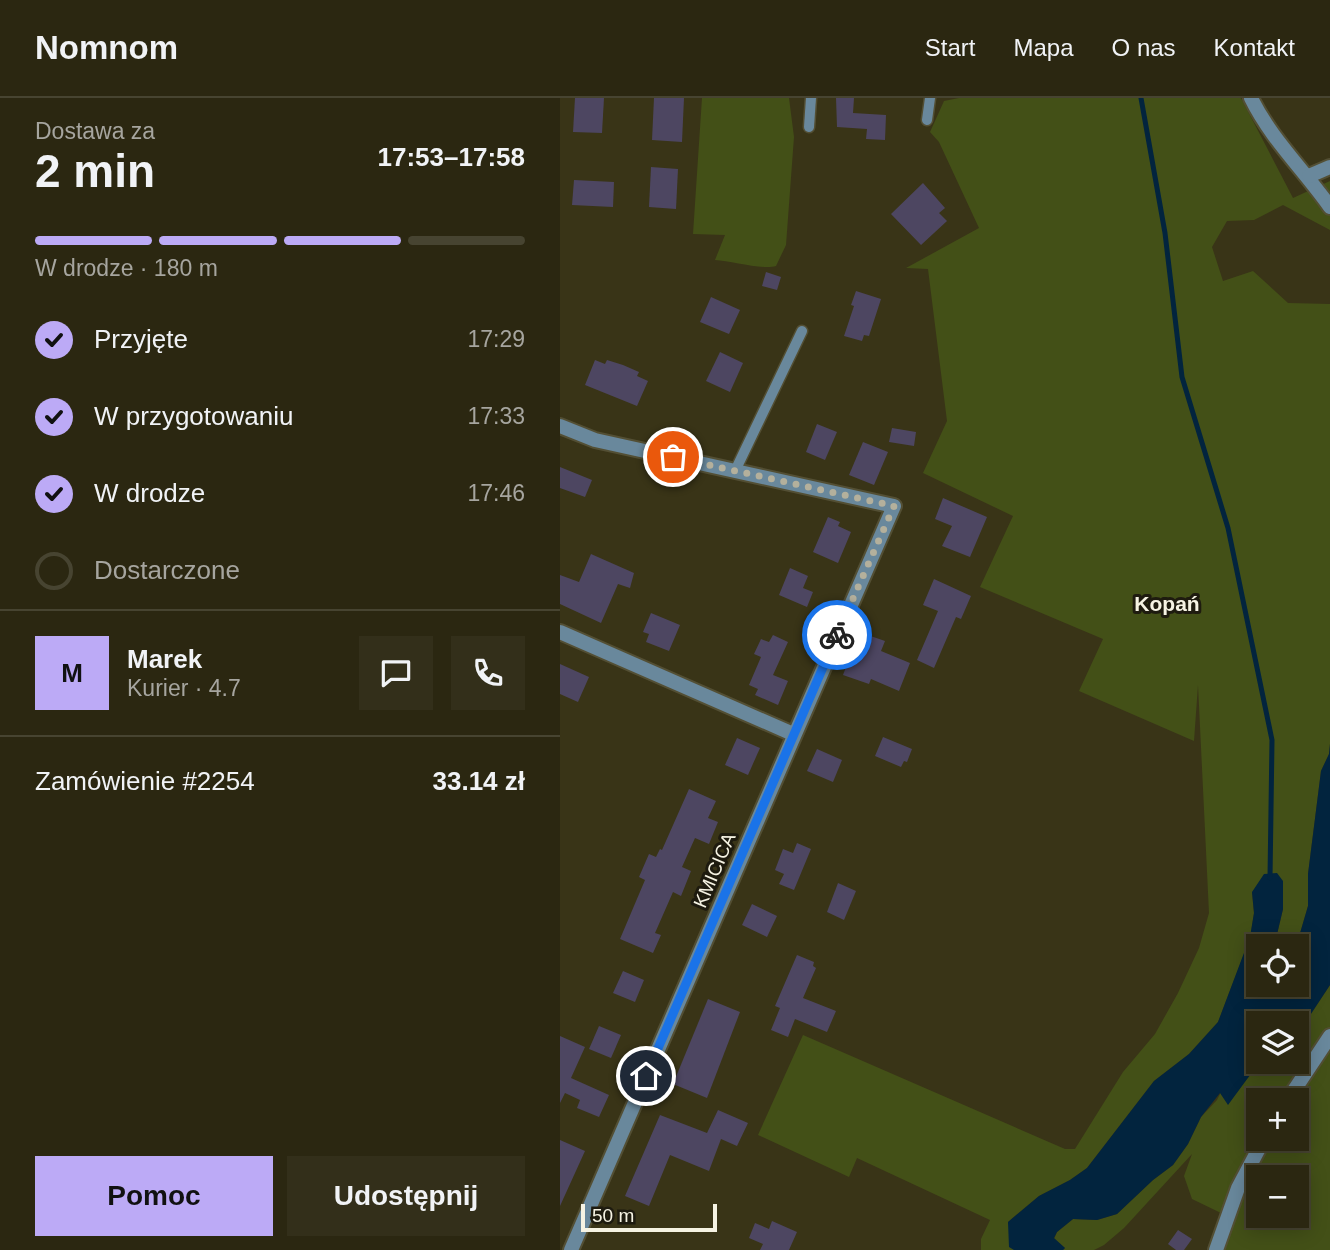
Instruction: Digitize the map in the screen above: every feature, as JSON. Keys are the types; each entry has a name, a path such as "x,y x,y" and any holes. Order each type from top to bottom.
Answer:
{"street":[{"path":"1251,98 1281,145 1309,176 1330,207"},
{"path":"1309,176 1330,167"},
{"path":"560,426 595,440 735,471"},
{"name":"KMICICA","path":"571,1250 894,506 735,471"},
{"path":"560,632 793,734"},
{"path":"1296,1088 1330,1036"},
{"path":"1216,1250 1238,1188 1258,1151"}],"lane":[{"path":"810,127 811,98"},
{"path":"927,120 930,98"},
{"path":"735,471 802,331"}],"green space":[{"path":"702,98 789,98 794,137 786,245 776,266 715,260 725,235 693,234"},
{"path":"959,98 1241,98 1293,198 1330,181 1330,230 1283,205 1254,220 1227,221 1212,247 1223,281 1253,271 1288,303 1330,304 1330,744 1329,754 1321,771 1308,874 1308,906 1300,934 1277,934 1283,909 1252,892 1254,913 1251,934 1246,934 1246,948 1218,1022 1189,1054 1154,1081 1087,1168 1039,1196 1008,1222 1015,1250 981,1250 981,1239 990,1220 857,1158 849,1177 758,1135 803,1035 1065,1149 1075,1149 1123,1072 1155,1034 1199,948 1209,913 1198,685 1194,741 1079,691 1103,639 980,587 1013,516 923,473 947,421 928,269 906,268 979,228 939,142 930,132 944,101"},
{"path":"1330,985 1330,1250 1225,1250 1221,1213 1192,1199 1184,1176 1192,1154 1124,1228 1104,1245 1094,1250 1063,1250 1065,1248 1054,1239 1057,1232 1073,1219 1097,1220 1117,1214 1173,1165 1188,1144 1201,1117 1221,1092 1228,1104 1250,1075 1309,1074 1309,1017"}],"water":[{"path":"1330,744 1330,985 1309,1017 1309,1011 1246,1011 1246,1074 1251,1074 1228,1105 1220,1093 1201,1117 1188,1144 1173,1165 1117,1214 1097,1220 1073,1219 1057,1232 1054,1238 1065,1248 1063,1250 1014,1250 1009,1247 1008,1222 1039,1196 1087,1168 1154,1081 1189,1054 1218,1022 1246,948 1246,997 1309,997 1309,934 1300,934 1308,906 1308,874 1321,771 1329,754"},
{"path":"1277,873 1283,881 1283,909 1277,934 1250,934 1254,913 1252,892 1264,874"}],"building":[{"path":"575,98 604,98 602,133 573,132"},
{"path":"654,98 684,98 682,142 652,140"},
{"path":"836,98 854,98 853,113 886,115 885,140 866,139 867,129 837,127"},
{"path":"651,167 678,169 676,209 649,207"},
{"path":"574,180 614,182 613,207 572,205"},
{"path":"923,183 945,208 939,213 947,221 921,245 891,214"},
{"path":"766,272 781,277 777,290 762,286"},
{"path":"856,291 881,299 869,336 864,335 862,341 844,336"},
{"path":"711,297 740,310 729,334 700,322"},
{"path":"720,352 743,363 730,392 706,381"},
{"path":"595,360 605,364 607,360 623,365 639,372 637,376 648,381 637,406 585,385"},
{"path":"817,424 837,432 825,460 806,452"},
{"path":"892,428 916,432 914,446 889,442"},
{"path":"863,442 888,452 874,485 849,475"},
{"path":"560,467 592,480 585,497 560,488"},
{"path":"943,498 987,517 970,557 942,546 952,526 935,519"},
{"path":"828,517 840,522 838,526 851,532 838,563 813,552"},
{"path":"591,554 634,573 630,588 618,584 601,623 560,604 560,575 579,582"},
{"path":"790,568 808,576 803,588 813,592 807,607 779,595"},
{"path":"934,579 971,596 961,619 956,617 934,668 917,660 938,611 923,605"},
{"path":"651,613 680,625 669,651 646,642 649,634 643,632"},
{"path":"859,632 885,641 881,651 910,663 899,691 871,679 869,684 843,675"},
{"path":"773,635 788,642 773,675 788,681 778,705 755,695 758,689 749,685 761,657 754,654 761,639 769,642"},
{"path":"560,664 589,677 578,702 560,694"},
{"path":"883,737 912,749 907,762 904,761 901,767 875,756"},
{"path":"737,738 760,748 748,775 725,765"},
{"path":"817,749 842,760 833,782 807,771"},
{"path":"689,789 716,801 708,818 718,822 709,844 695,838 682,867 691,871 681,896 673,892 655,933 661,935 653,953 620,939 645,880 639,877 649,854 656,857 660,849 662,850"},
{"path":"797,843 811,849 794,890 779,884 784,874 775,870 783,849 793,853"},
{"path":"838,883 856,891 844,920 827,912"},
{"path":"752,904 777,916 767,937 742,925"},
{"path":"797,955 814,962 813,966 816,968 803,998 836,1011 827,1032 795,1019 788,1037 771,1030 780,1008 775,1006"},
{"path":"623,971 644,980 635,1002 613,993"},
{"path":"708,999 740,1012 707,1098 673,1084"},
{"path":"599,1026 621,1035 611,1058 589,1049"},
{"path":"560,1036 585,1047 571,1078 609,1095 599,1117 577,1108 580,1100 565,1093 560,1103"},
{"path":"718,1110 748,1123 737,1146 721,1139 709,1171 670,1155 649,1206 625,1196 660,1115 707,1133"},
{"path":"560,1140 585,1151 560,1206"},
{"path":"772,1221 797,1232 789,1250 760,1250 763,1244 749,1238 755,1223 769,1229"},
{"path":"1178,1230 1192,1239 1184,1250 1176,1250 1168,1244"}],"waterway":[{"path":"1141,98 1165,233 1182,377 1228,528 1272,740 1270,878"}],"way so far":[{"path":"673,457 894,506 837,635"}],"district":[{"name":"Kopań","path":"1167,604"}],"route":[{"path":"646,1076 837,635"}]}
